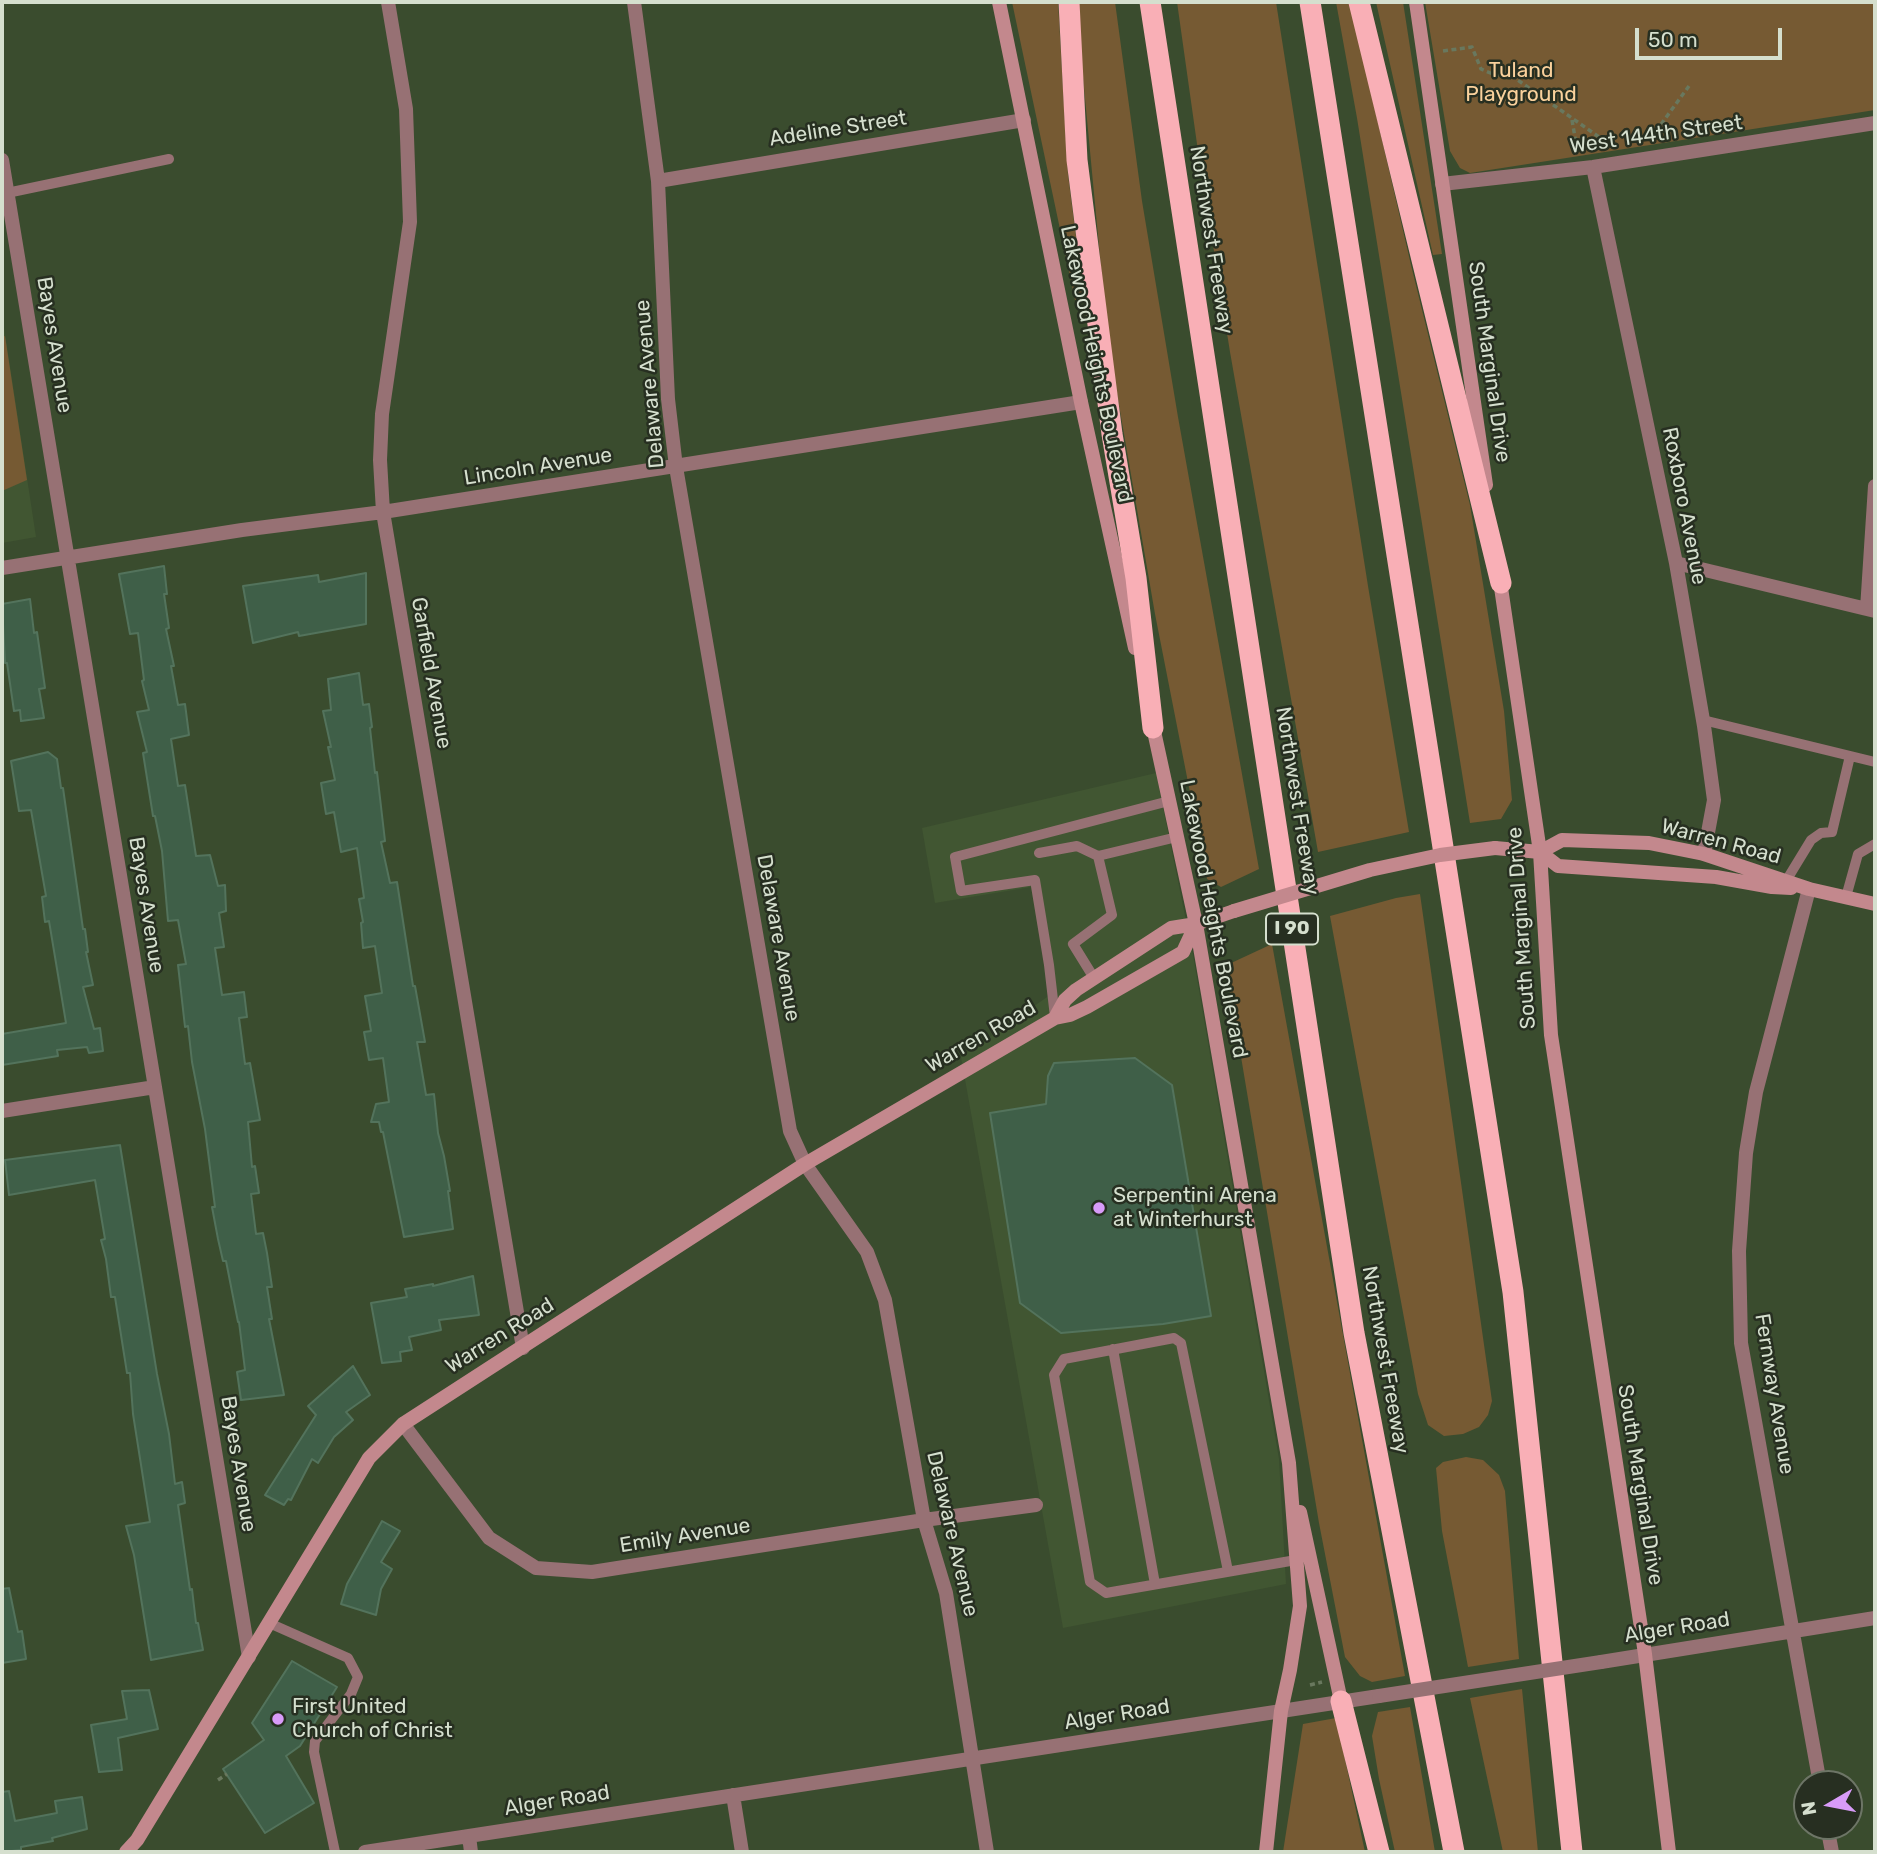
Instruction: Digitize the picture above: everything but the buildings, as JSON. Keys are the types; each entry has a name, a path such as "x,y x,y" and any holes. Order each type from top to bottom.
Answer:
{"highway":[{"path":"1069,2 1077,160 1112,434 1136,578 1153,728"},
{"name":"Northwest Freeway","path":"1150,2 1353,1333 1454,1852"},
{"path":"1311,2 1513,1292 1572,1852"},
{"path":"1359,2 1501,583"},
{"path":"1341,1701 1379,1852"}],"main road":[{"name":"Lakewood Heights Boulevard","path":"999,2 1081,402 1196,924 1289,1463 1300,1606 1281,1711 1266,1852"},
{"name":"South Marginal Drive","path":"1416,2 1540,852 1551,1035 1645,1654 1669,1852"},
{"name":"Warren Road","path":"1540,852 1562,840 1649,844 1704,854 1809,888 1875,904"},
{"name":"Warren Road","path":"1055,1018 1065,1000 1171,928 1196,924 1370,870 1440,855 1495,848 1540,852 1558,866 1716,877 1772,887 1809,888"},
{"name":"Warren Road","path":"126,1852 139,1846 369,1458 403,1424 805,1164 1055,1018 1087,1007 1183,952 1196,924"},
{"path":"1289,1463 1341,1701"}],"street":[{"name":"Garfield Avenue","path":"388,2 406,109 410,222 382,414 380,460 383,512 523,1348"},
{"name":"Delaware Avenue","path":"634,2 658,181 668,399 676,467 790,1131 805,1164 867,1252 885,1300 924,1520 946,1593 987,1852"},
{"name":"Adeline Street","path":"658,181 1024,120"},
{"name":"West 144th Street","path":"1442,184 1593,167 1875,123"},
{"name":"Bayes Avenue","path":"2,160 249,1657"},
{"name":"Roxboro Avenue","path":"1593,167 1676,563 1703,720 1714,800 1704,854"},
{"name":"Lincoln Avenue","path":"2,568 676,467 1081,402"},
{"path":"1676,563 1871,610 1875,486"},
{"name":"Fernway Avenue","path":"1809,888 1756,1092 1746,1153 1738,1251 1741,1343 1818,1770"},
{"path":"2,1111 155,1087"},
{"name":"Emily Avenue","path":"403,1424 489,1538 536,1568 592,1572 1037,1505"},
{"name":"Alger Road","path":"365,1852 1875,1618"},
{"path":"733,1795 742,1852"},
{"path":"469,1836 471,1852"}],"lane":[{"path":"7,193 169,159"},
{"path":"1703,720 1875,762"},
{"path":"1786,881 1811,840 1821,833 1832,832 1850,756"},
{"path":"1055,1018 1035,880 961,891 955,857 1169,801"},
{"path":"1039,853 1077,846 1098,856 1177,837"},
{"path":"1846,897 1858,854 1875,844"},
{"path":"1094,978 1073,944 1112,915 1098,856"},
{"path":"1228,1571 1181,1343 1174,1338 1064,1359 1054,1375 1090,1582 1106,1593 1297,1560"},
{"path":"1113,1349 1155,1584"},
{"path":"269,1623 348,1658 358,1678 351,1695 315,1741 314,1752 335,1852"}],"path":[{"path":"1443,51 1472,47 1481,69 1495,75 1509,74 1609,144"},
{"path":"1651,138 1689,86"},
{"path":"1572,119 1577,149"},
{"path":"218,1780 226,1774"}],"shaded area":[{"path":"2,314 36,537 2,543"},
{"path":"1156,773 1193,955 1279,1459 1286,1584 1063,1628 961,1057 1050,995 1031,887 935,903 922,828"}],"green space":[{"path":"1012,2 1058,2 1068,175 1084,299 1075,300"},
{"path":"1079,2 1115,2 1142,201 1259,869 1221,887 1207,879 1155,614 1108,341 1081,56"},
{"path":"1177,2 1276,2 1409,832 1318,852 1230,352"},
{"path":"1336,2 1350,2 1470,505 1504,711 1512,800 1501,819 1470,823"},
{"path":"1376,2 1403,2 1442,254 1433,255"},
{"name":"Tuland Playground","path":"1425,2 1875,2 1875,110 1470,173 1460,168 1450,151"},
{"path":"5,336 27,480 2,491 2,337"},
{"path":"1420,894 1492,1401 1488,1415 1479,1427 1463,1434 1444,1436 1428,1425 1418,1394 1330,916"},
{"path":"1272,944 1405,1676 1372,1682 1360,1676 1345,1657 1319,1523 1230,991 1229,964"},
{"path":"1466,1457 1483,1460 1499,1475 1505,1491 1519,1659 1468,1667 1442,1531 1436,1468 1443,1462"},
{"path":"1522,1689 1538,1852 1503,1852 1470,1698"},
{"path":"1410,1707 1435,1852 1395,1852 1379,1779 1372,1736 1378,1712"},
{"path":"1336,1718 1365,1852 1283,1852 1303,1724"}],"place":[{"name":"Serpentini Arena at Winterhurst","path":"1099,1208"},
{"name":"First United Church of Christ","path":"278,1719"}]}
